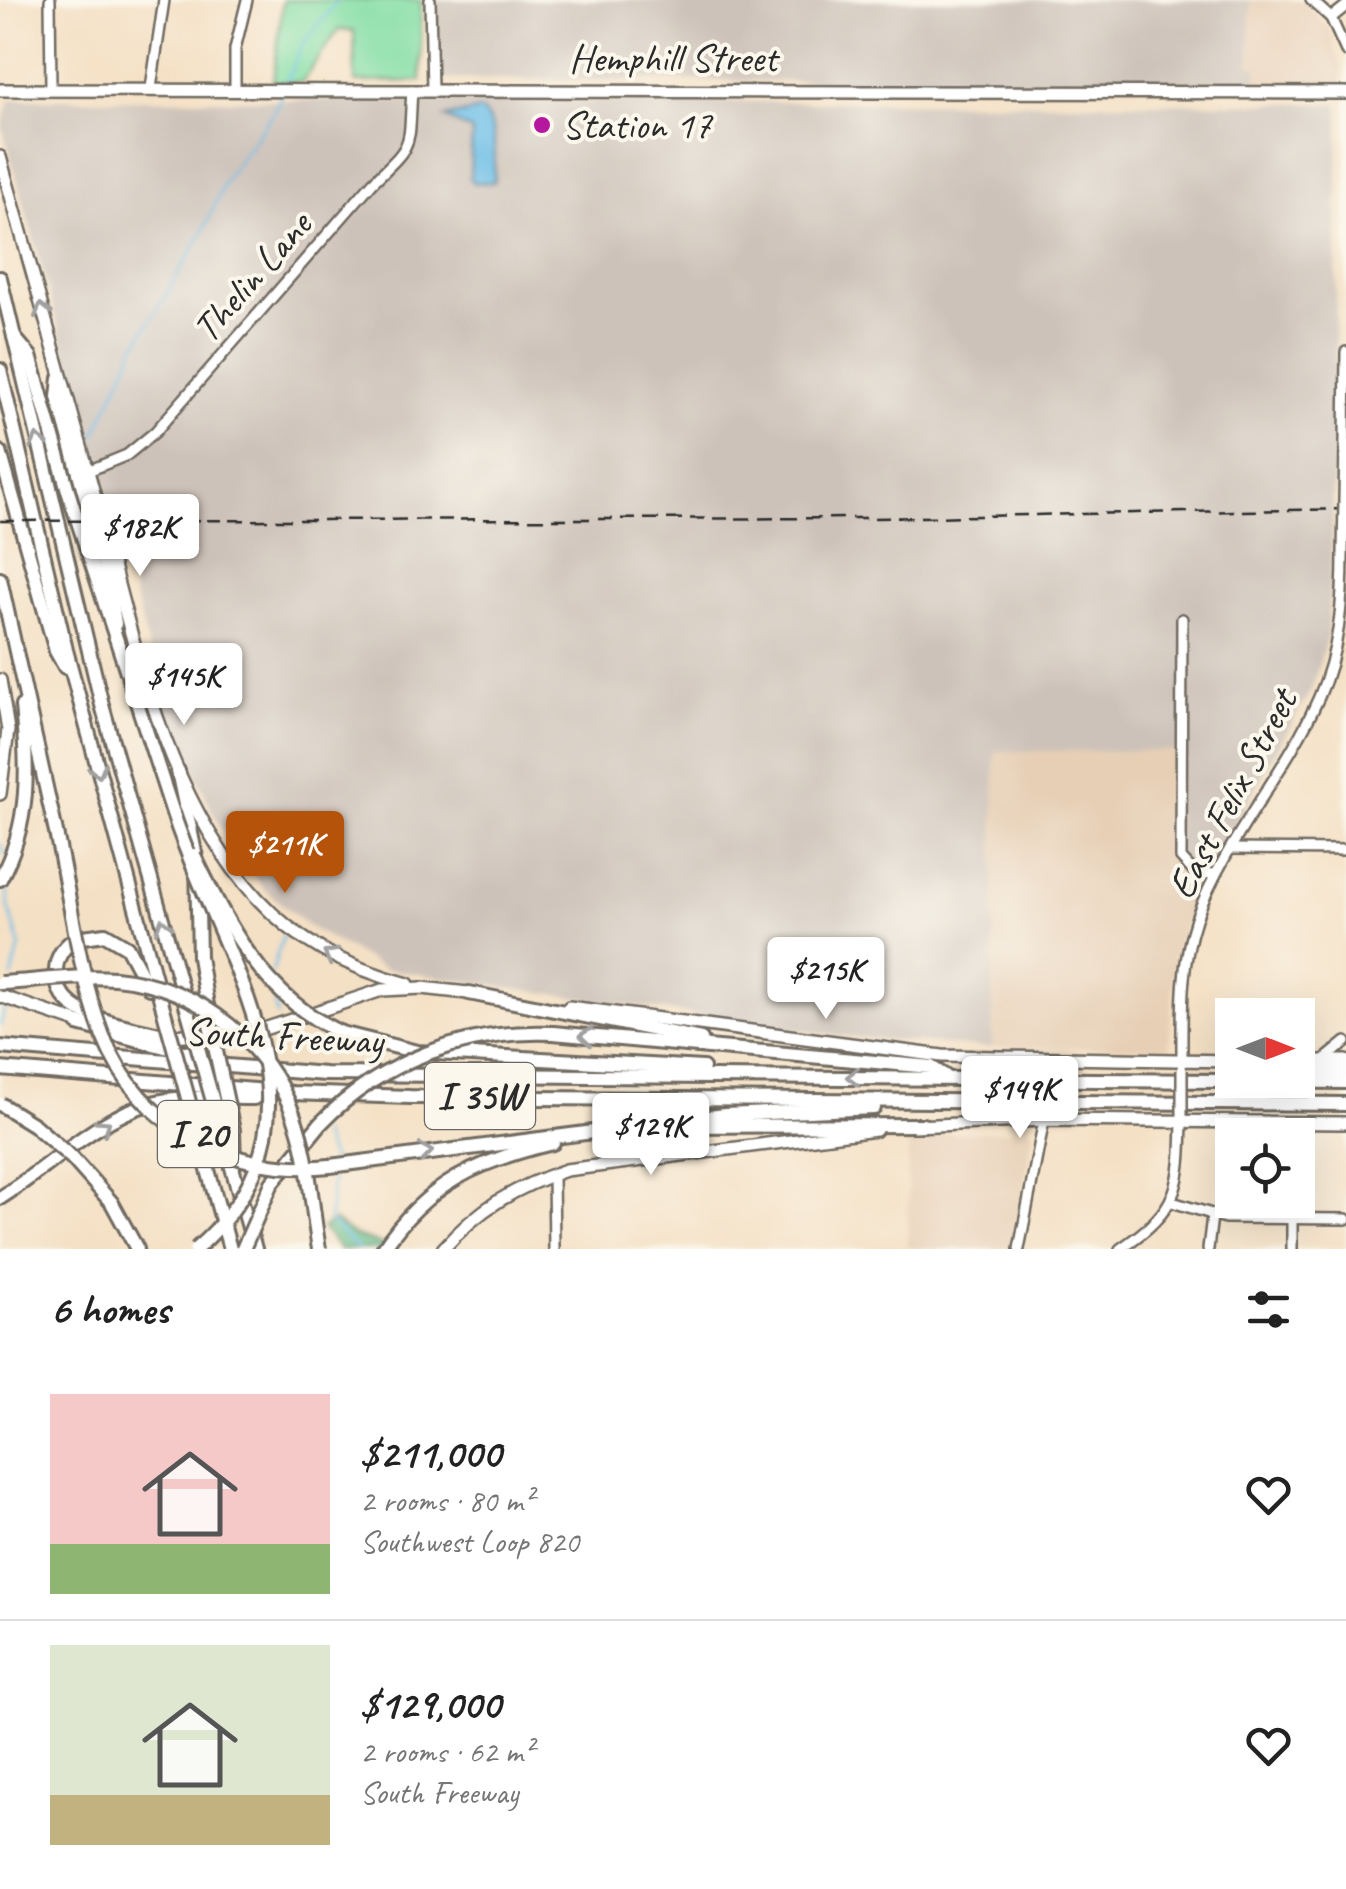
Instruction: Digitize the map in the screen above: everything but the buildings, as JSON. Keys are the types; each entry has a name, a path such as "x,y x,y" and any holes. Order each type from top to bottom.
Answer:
{"highway":[{"name":"I 20","path":"0,278 102,705 255,1249"},
{"path":"13,335 30,356 140,719 192,872 259,1026 269,1080 267,1124 254,1169 225,1217 196,1249"},
{"name":"I 20","path":"0,370 74,682 230,1249"},
{"path":"60,378 58,398 111,593 116,641"},
{"path":"0,452 56,651 74,682"},
{"path":"0,579 106,1044 144,1102 194,1141 251,1163 300,1168 654,1123 796,1110 902,1107 926,1100"},
{"path":"0,879 17,843 24,812 27,760 17,659"},
{"path":"178,771 197,862 198,958 236,1150 234,1172"},
{"path":"173,813 244,949 296,1007 341,1033 417,1052 747,1070 758,1077"},
{"path":"166,1018 131,953 117,939 87,934 72,940 60,953 56,982 72,1004 106,1020 166,1036"},
{"path":"0,983 90,978 141,982 200,1004 234,1029 272,1070 291,1108 304,1150 319,1249"},
{"path":"469,993 499,1002 787,1054"},
{"path":"78,1024 178,1053 241,1063 253,1070"},
{"path":"242,1249 260,1202 286,1163 328,1116 356,1092 401,1065 447,1046 502,1034 553,1033 931,1067 948,1077"},
{"name":"South Freeway","path":"0,1046 253,1070 1215,1079"},
{"name":"South Freeway","path":"0,1068 292,1094 1346,1104"},
{"path":"1315,1070 1346,1070"},
{"name":"South Freeway","path":"1315,1081 1346,1082"},
{"path":"0,1198 102,1126 143,1106 181,1098 276,1098 292,1094"},
{"path":"1269,1103 1286,1110 1346,1112"},
{"path":"0,1104 51,1138 93,1182 112,1203 136,1249"},
{"path":"654,1123 923,1125"},
{"path":"384,1249 416,1206 456,1175 484,1161 561,1137"},
{"path":"93,1182 127,1249"}],"main road":[{"name":"Hemphill Street","path":"4,91 151,88 1346,93"},
{"path":"0,156 60,378 178,771 237,874 285,925 339,960 422,988"},
{"path":"0,680 8,730 0,794"},
{"name":"South Freeway","path":"0,996 78,1024 166,1036 255,1032 370,992 422,988 924,1054 1182,1065 1215,1062"},
{"path":"1315,1060 1346,1061"},
{"path":"448,1247 492,1203 548,1177 609,1162 923,1125 1182,1118 1215,1121"},
{"path":"1315,1127 1346,1124"}],"street":[{"path":"50,0 51,89"},
{"path":"151,88 164,0"},
{"path":"234,89 235,48 247,0"},
{"path":"430,0 432,90"},
{"path":"1310,0 1331,18 1346,52"},
{"path":"1331,18 1346,6"},
{"name":"Thelin Lane","path":"88,471 127,455 155,432 373,182 402,158 410,138 412,90"},
{"name":"East Felix Street","path":"1172,1202 1181,1170 1189,944 1215,874 1318,700 1338,634 1343,584 1346,352"},
{"path":"1182,619 1181,858 1195,873 1215,874"},
{"path":"1230,848 1346,850"},
{"path":"1324,1060 1346,1042"},
{"path":"1019,1249 1044,1120"},
{"path":"548,1177 554,1249"},
{"path":"1120,1249 1149,1228 1172,1202 1212,1216 1346,1218"},
{"path":"1208,1249 1212,1216"},
{"path":"1292,1219 1292,1249"}],"shaded area":[{"path":"437,0 1250,0 1250,66 1257,67 1256,83 436,79"},
{"path":"1250,0 1303,0 1329,29 1342,69 1341,83 1256,83 1256,68 1250,67"},
{"path":"11,99 1339,104 1333,521 1327,637 1312,688 1202,881 1183,871 1176,858 1176,751 995,751 992,1048 839,1036 385,969 308,926 263,888 217,821 166,709 2,126"},
{"path":"994,750 1176,751 1176,858 1184,871 1202,881 1191,902 1175,955 1169,1048 992,1048"},
{"path":"1034,1129 1013,1249 908,1249 908,1136"}],"green space":[{"path":"283,0 421,0 421,81 355,82 354,31 339,29 302,82 273,81"},
{"path":"334,1221 355,1236 396,1249 339,1249 322,1228"}],"water":[{"path":"480,110 493,133 494,182 474,183 470,179 472,131 445,118"}],"waterway":[{"path":"284,87 302,45 338,0"},
{"path":"95,435 136,345 202,234 227,177 274,112 281,95"},
{"path":"0,844 5,855"},
{"path":"6,878 9,908 20,945 12,977"},
{"path":"272,972 283,935"},
{"path":"272,990 277,1016"},
{"path":"0,1026 5,1005"},
{"path":"321,1134 332,1161"},
{"path":"333,1168 329,1221 358,1249"}],"railway":[{"path":"0,521 871,518 1346,509"}],"place":[{"name":"Station 17","path":"542,125"}]}
